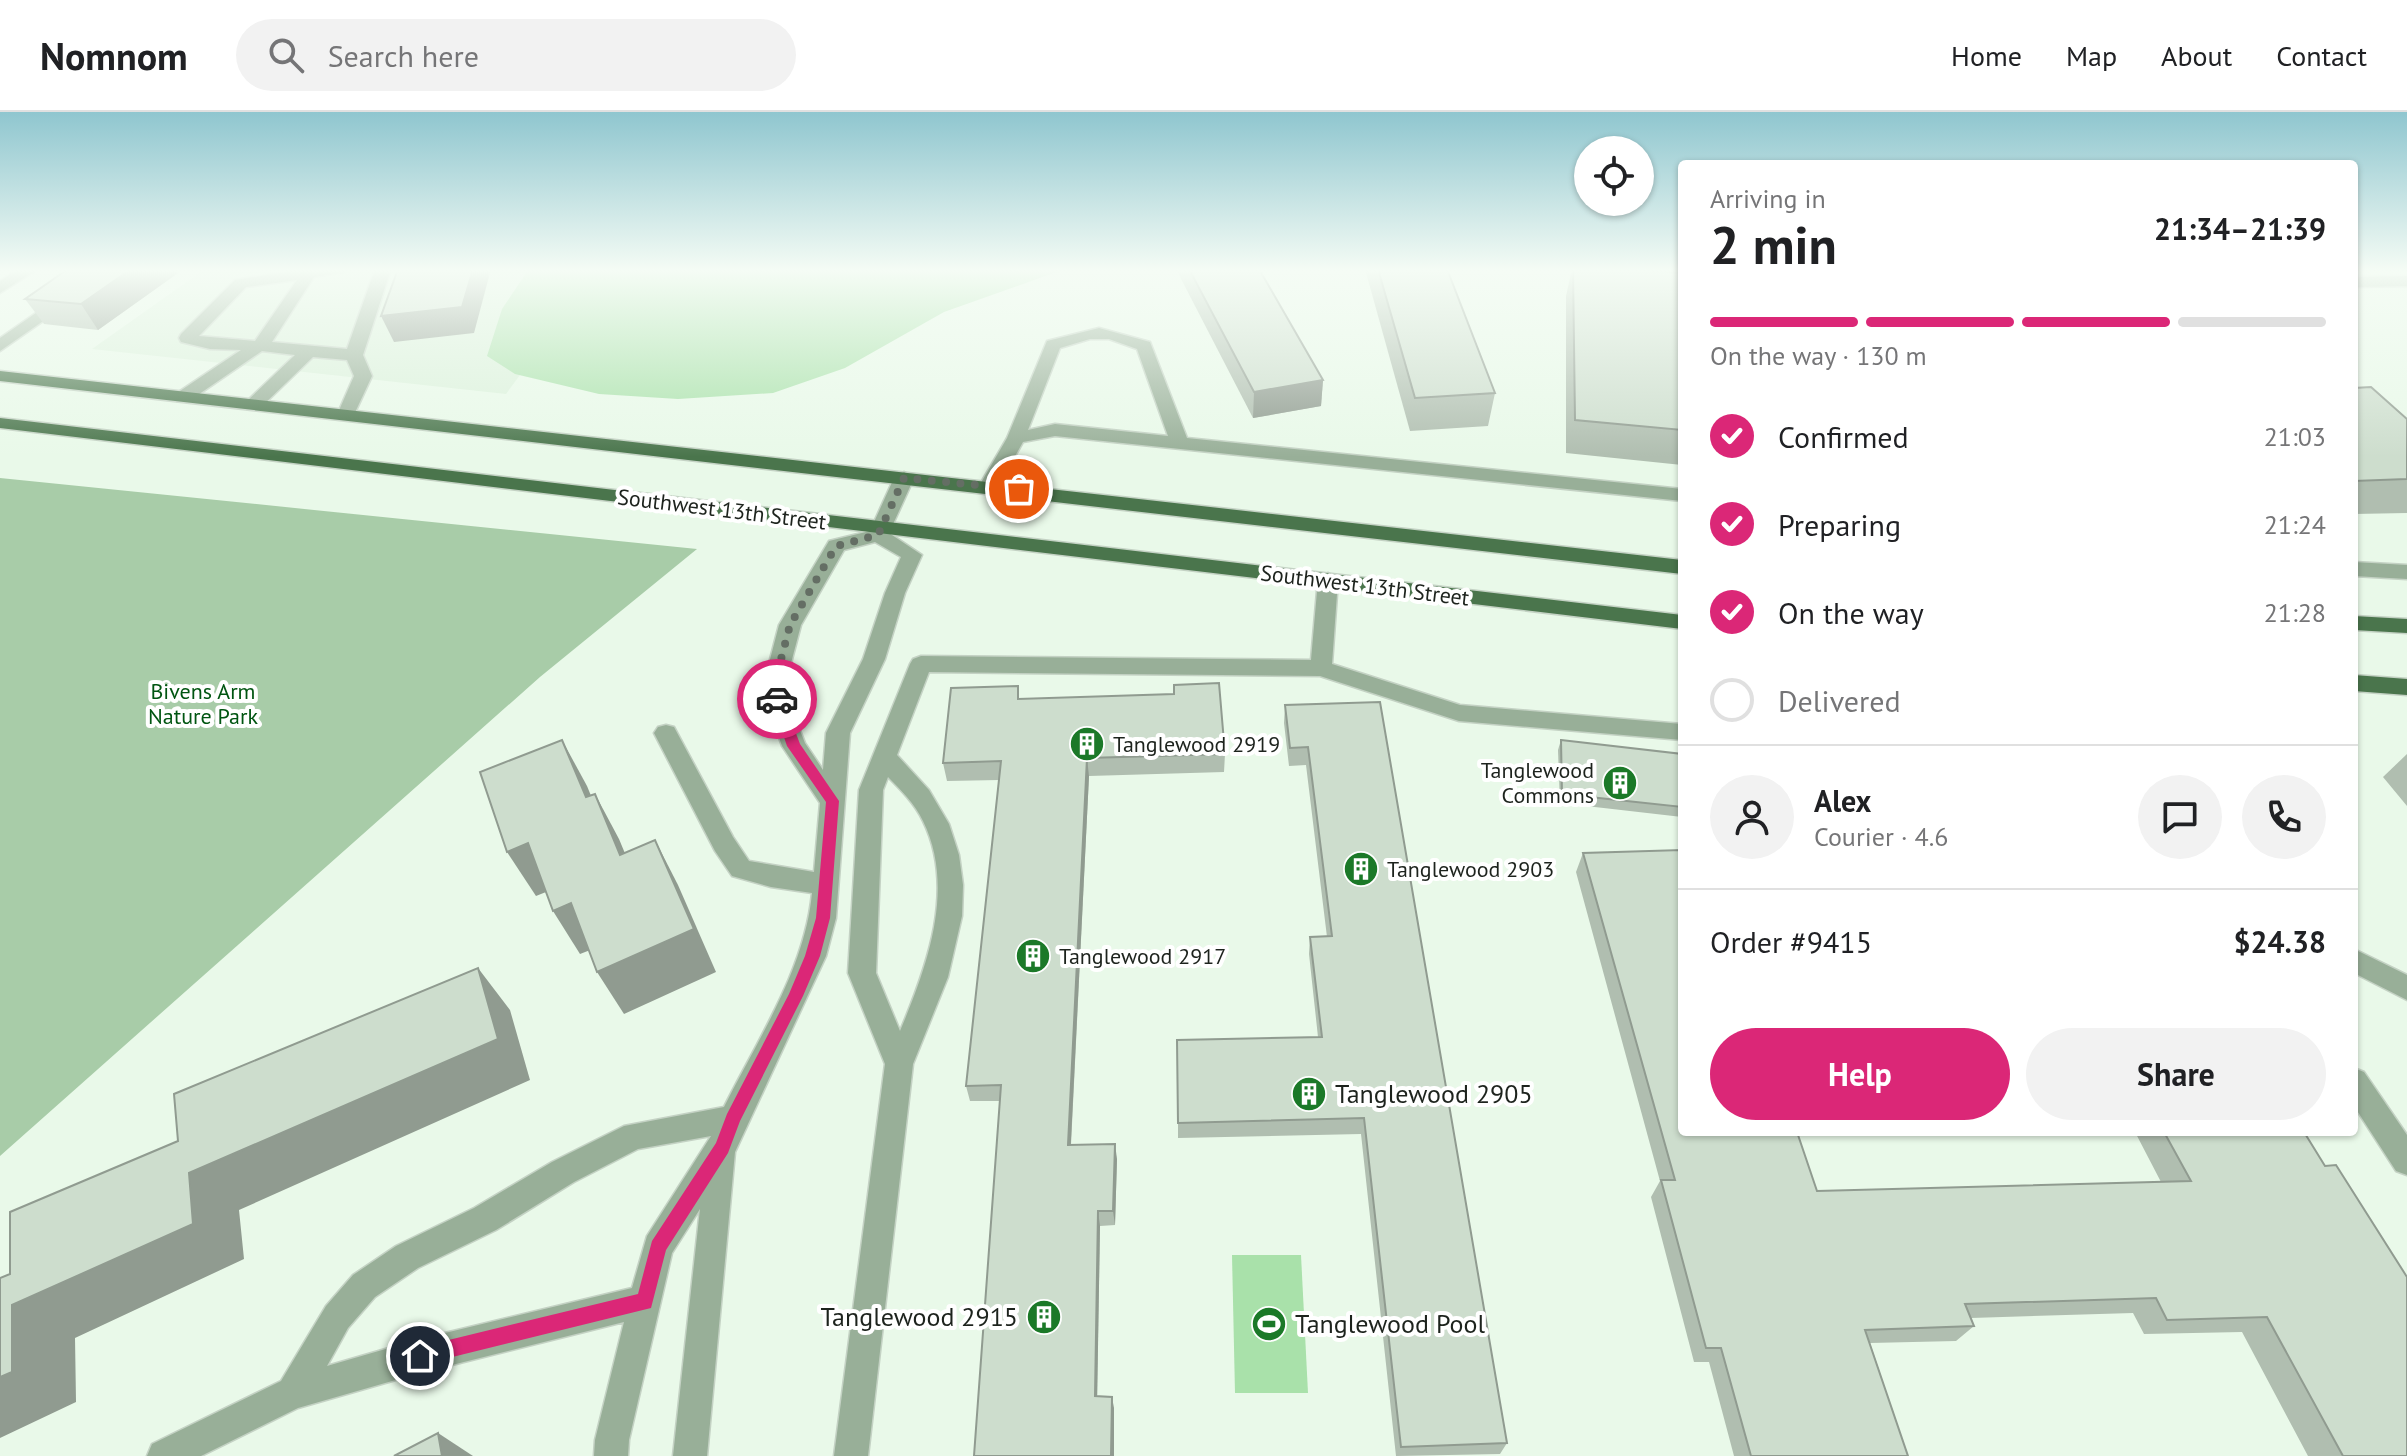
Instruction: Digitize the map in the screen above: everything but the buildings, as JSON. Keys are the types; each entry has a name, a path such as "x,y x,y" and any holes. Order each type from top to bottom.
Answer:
{"main road":[{"path":"0,376 1678,567"},
{"name":"Southwest 13th Street","path":"0,423 879,532 1678,622"},
{"path":"2358,623 2407,626"},
{"path":"2358,683 2407,687"}],"street":[{"path":"0,346 20,332"},
{"path":"193,332 187,338 210,344 354,355"},
{"path":"183,397 259,346 271,332"},
{"path":"346,415 363,376 354,355 362,332"},
{"path":"989,486 1016,438 1053,345 1080,335 1111,332 1144,346 1179,442"},
{"path":"253,405 309,351"},
{"path":"1016,438 1055,430 1678,495"},
{"path":"832,801 794,746 773,690 790,625 836,546 879,532 904,478"},
{"path":"611,1456 612,1440 658,1247 727,1133 813,956 823,918 838,733 874,659 895,593 912,555 879,532"},
{"path":"2358,569 2407,572"},
{"path":"1321,668 1328,580"},
{"path":"899,1064 862,973 871,790 921,664 1321,668 1459,713 1678,732"},
{"path":"666,733 724,844 741,869 771,877 826,884"},
{"path":"851,1456 899,1064 926,1003 938,967 950,912 946,855 937,824 922,799 884,757"},
{"path":"2358,962 2407,988"},
{"path":"2358,1087 2407,1161"},
{"path":"293,1393 337,1317 364,1286 407,1257 485,1219 563,1172 634,1136 727,1133"},
{"path":"690,1456 727,1133"},
{"path":"164,1456 293,1393 450,1348 645,1301"}],"shaded area":[{"path":"116,332 547,332 506,394 92,349"},
{"path":"495,332 909,332 845,368 773,393 678,399 599,394 515,374 487,356"},
{"name":"Tanglewood Pool","path":"1232,1255 1301,1255 1308,1393 1235,1393"}],"green space":[{"name":"Bivens Arm Nature Park","path":"0,478 697,549 540,677 0,1156"}],"way so far":[{"path":"777,699 773,690 790,625 805,598 836,546 878,535 904,478 1019,489"}],"place":[{"name":"Tanglewood 2919","path":"1087,744"},
{"name":"Tanglewood Commons","path":"1620,783"},
{"name":"Tanglewood 2903","path":"1361,869"},
{"name":"Tanglewood 2917","path":"1033,956"},
{"name":"Tanglewood 2905","path":"1309,1094"},
{"name":"Tanglewood 2915","path":"1044,1317"},
{"name":"Tanglewood Pool","path":"1269,1324"}],"route":[{"path":"420,1356 645,1301 658,1247 722,1147 813,956 823,918 832,801 794,746 777,699"}]}
